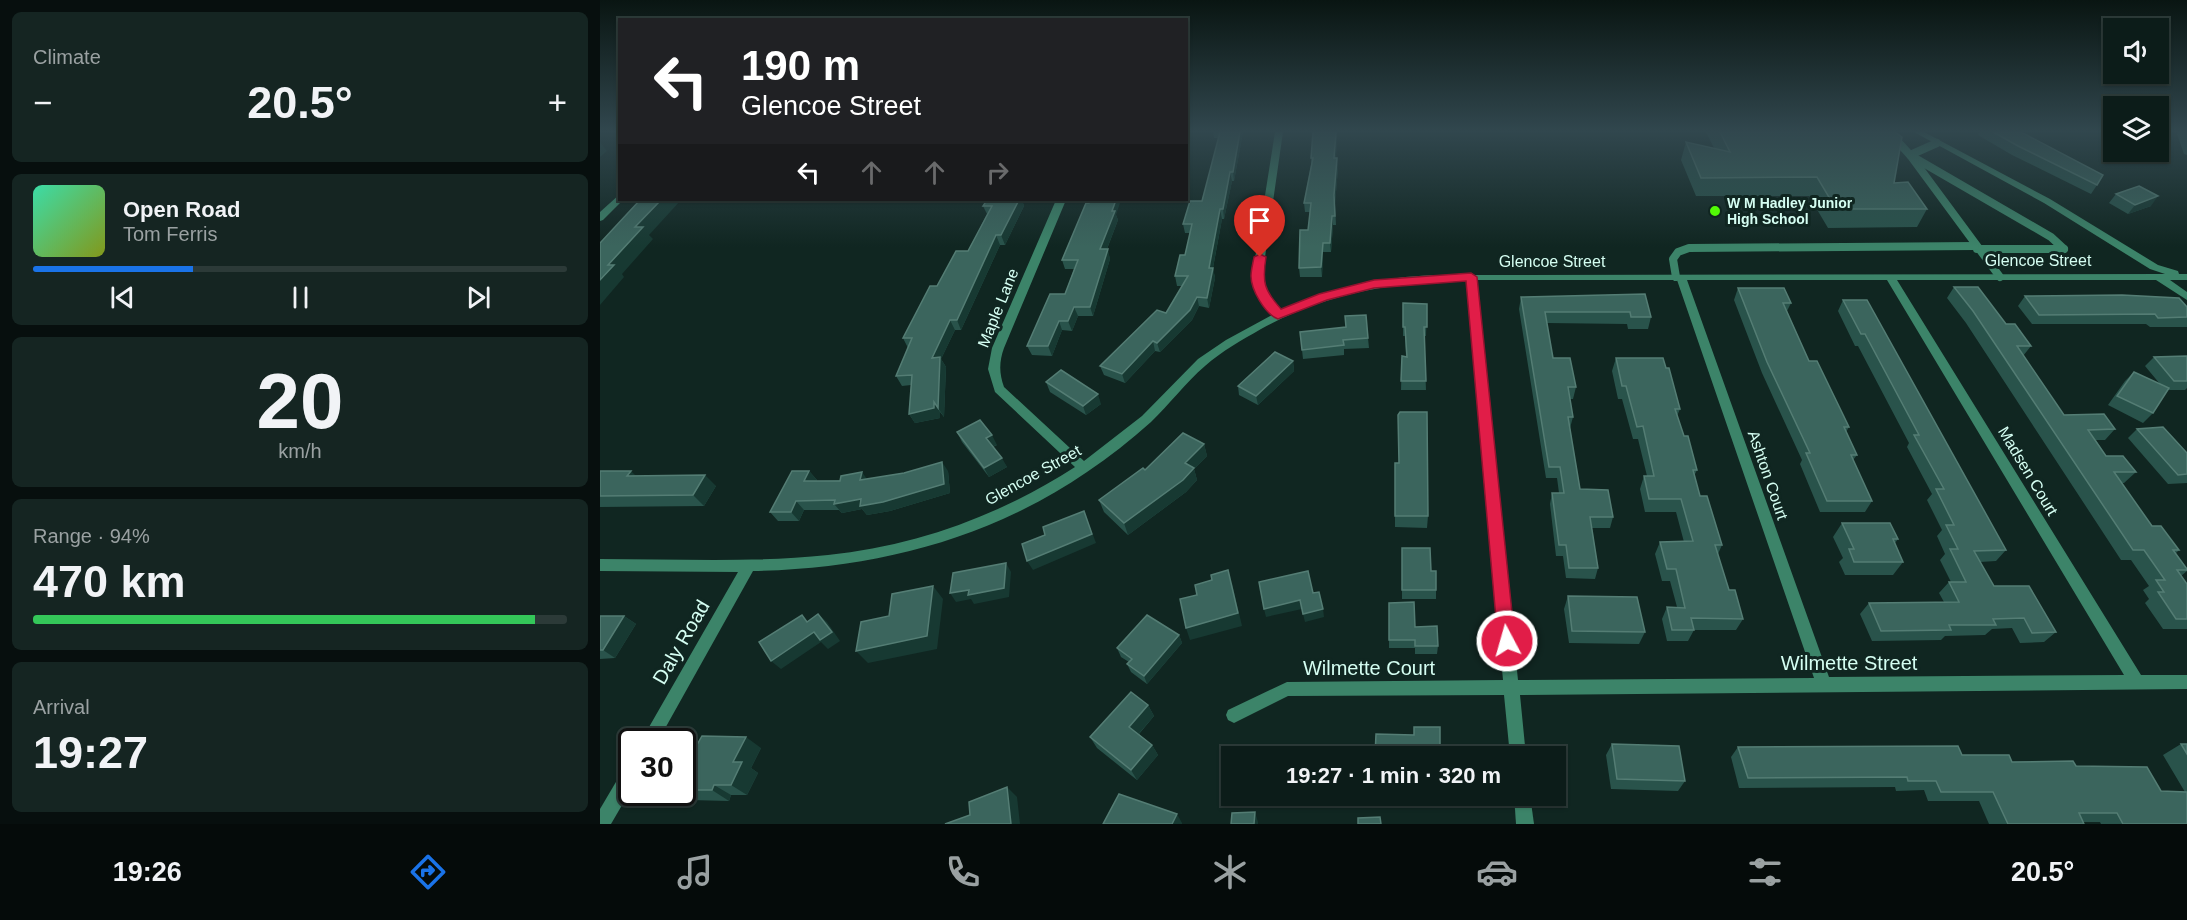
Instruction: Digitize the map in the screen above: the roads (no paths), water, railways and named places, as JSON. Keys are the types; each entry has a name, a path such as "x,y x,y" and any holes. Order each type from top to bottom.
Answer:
{"street":[{"path":"1273,170 1257,278 1263,297 1278,315"},
{"path":"1990,170 2047,201 2154,267 2186,277"},
{"path":"600,218 618,199"},
{"name":"Maple Lane","path":"1061,201 994,358 994,375 999,389 1084,468"},
{"path":"1471,277 1517,746"},
{"name":"Glencoe Street","path":"600,565 831,561 931,540 1019,506 1084,468 1146,418 1210,356 1278,315 1323,297 1374,284 1471,277 2186,277"},
{"name":"Ashton Court","path":"1678,277 1824,684"},
{"name":"Madsen Court","path":"1890,277 2137,682"},
{"path":"2157,277 2187,297"},
{"name":"Daly Road","path":"656,728 750,564"},
{"name":"Wilmette Street","path":"1511,687 2187,682"},
{"name":"Wilmette Court","path":"1234,716 1287,689 1511,687"},
{"path":"601,824 618,795"},
{"path":"1523,806 1525,824"}],"lane":[{"path":"1921,170 1976,248 2000,277"},
{"path":"1678,277 1673,259 1678,252 1689,248 2064,249 2051,237 1937,170"}],"place":[{"name":"W M Hadley Junior High School","path":"1715,211"}]}
